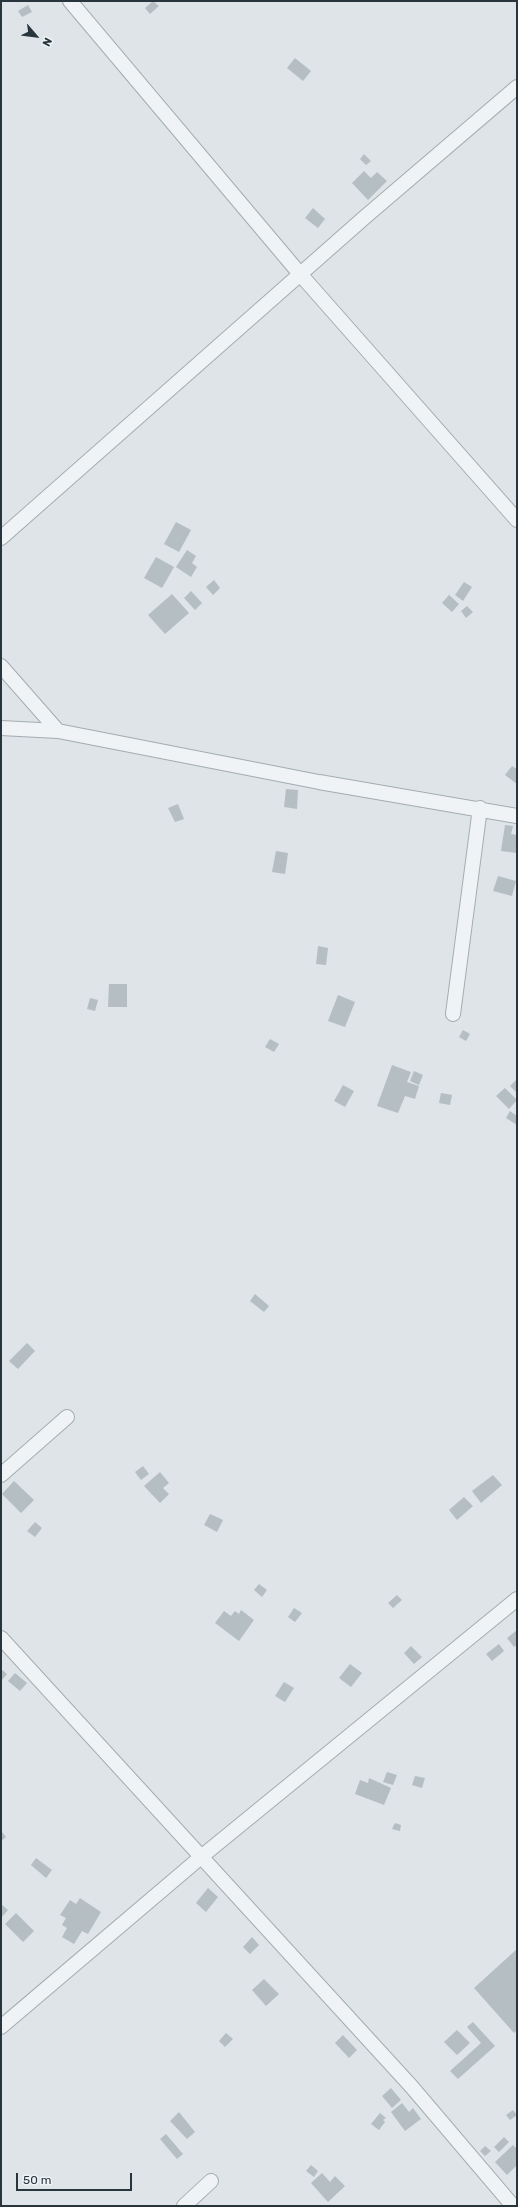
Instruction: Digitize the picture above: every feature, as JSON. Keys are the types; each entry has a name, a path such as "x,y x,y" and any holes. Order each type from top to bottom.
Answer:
{"street":[{"path":"70,1 300,274 517,520"},
{"path":"1,538 300,274 517,87"},
{"path":"1,666 58,730"},
{"path":"1,728 58,730 319,782 480,808 517,816"},
{"path":"453,1014 480,808"},
{"path":"1,1475 68,1417"},
{"path":"1,2027 201,1857 517,1599"},
{"path":"1,1638 411,2086 513,2206"},
{"path":"184,2206 211,2181"}],"building":[{"path":"153,1 159,6 150,14 145,8"},
{"path":"28,5 32,12 22,17 18,11"},
{"path":"295,58 311,71 303,81 287,68"},
{"path":"364,154 371,161 366,165 360,159"},
{"path":"364,171 371,178 377,172 387,181 368,200 352,183"},
{"path":"313,208 325,219 318,228 305,218"},
{"path":"176,522 191,530 179,552 164,544"},
{"path":"187,550 196,556 192,563 197,567 191,577 176,567"},
{"path":"156,557 174,567 162,588 144,578"},
{"path":"214,580 220,588 213,595 206,587"},
{"path":"464,582 472,587 463,601 455,595"},
{"path":"191,591 202,603 195,610 184,598"},
{"path":"172,594 189,613 165,634 148,615"},
{"path":"449,595 459,604 452,612 442,603"},
{"path":"467,606 473,612 466,618 461,611"},
{"path":"512,766 517,769 517,784 505,775"},
{"path":"286,789 298,790 297,809 284,807"},
{"path":"178,804 184,819 175,822 168,808"},
{"path":"505,825 513,826 511,834 517,835 517,853 501,851"},
{"path":"276,851 288,853 285,874 272,872"},
{"path":"498,876 516,881 512,896 493,891"},
{"path":"318,946 328,948 326,965 316,964"},
{"path":"109,984 127,984 127,1007 108,1007"},
{"path":"338,995 355,1002 345,1027 328,1021"},
{"path":"90,998 98,1000 95,1011 87,1009"},
{"path":"463,1030 470,1034 466,1041 459,1037"},
{"path":"270,1039 279,1044 274,1052 265,1047"},
{"path":"392,1065 411,1072 407,1082 419,1086 415,1099 405,1096 398,1113 377,1106"},
{"path":"414,1071 423,1075 419,1085 410,1081"},
{"path":"517,1079 517,1093 510,1086"},
{"path":"343,1085 354,1091 345,1107 334,1101"},
{"path":"505,1088 517,1100 509,1109 496,1096"},
{"path":"441,1093 452,1095 450,1105 439,1103"},
{"path":"510,1111 517,1116 517,1125 506,1118"},
{"path":"255,1294 269,1306 264,1312 250,1301"},
{"path":"27,1343 35,1351 18,1369 9,1361"},
{"path":"143,1466 149,1474 141,1480 135,1472"},
{"path":"160,1472 169,1483 163,1488 169,1494 160,1503 144,1486"},
{"path":"493,1475 502,1485 481,1503 472,1491"},
{"path":"14,1481 34,1500 21,1513 2,1494"},
{"path":"464,1497 473,1506 457,1520 449,1510"},
{"path":"210,1514 223,1520 217,1532 204,1525"},
{"path":"35,1522 42,1528 35,1537 27,1531"},
{"path":"259,1584 267,1590 262,1597 254,1590"},
{"path":"397,1595 402,1600 393,1608 388,1603"},
{"path":"294,1608 302,1613 295,1622 288,1617"},
{"path":"241,1610 254,1620 239,1641 215,1623 224,1611 231,1616 235,1611 239,1614"},
{"path":"517,1630 517,1645 514,1647 507,1638"},
{"path":"499,1644 504,1651 492,1661 486,1654"},
{"path":"411,1646 422,1657 414,1664 404,1653"},
{"path":"350,1664 362,1673 351,1687 339,1678"},
{"path":"1,1669 7,1674 1,1681"},
{"path":"15,1673 27,1683 20,1691 8,1681"},
{"path":"284,1682 294,1688 285,1702 275,1696"},
{"path":"387,1772 397,1775 393,1785 383,1782"},
{"path":"415,1776 425,1778 422,1788 412,1785"},
{"path":"369,1778 391,1788 384,1805 355,1794 360,1780 368,1783"},
{"path":"395,1823 401,1825 400,1831 392,1829"},
{"path":"1,1831 6,1837 1,1841"},
{"path":"36,1858 52,1870 46,1878 31,1865"},
{"path":"208,1888 218,1897 206,1912 196,1903"},
{"path":"80,1898 101,1912 88,1934 82,1931 74,1944 62,1937 67,1928 62,1925 66,1918 60,1915 70,1900 76,1904"},
{"path":"1,1904 8,1910 1,1918"},
{"path":"16,1913 34,1931 23,1942 5,1924"},
{"path":"252,1937 259,1945 250,1954 243,1947"},
{"path":"517,1949 517,2030 514,2033 474,1988"},
{"path":"264,1979 279,1994 266,2006 252,1990"},
{"path":"473,2022 495,2046 458,2079 450,2071 481,2043 467,2027"},
{"path":"457,2030 470,2043 457,2055 444,2042"},
{"path":"226,2033 233,2039 225,2047 219,2041"},
{"path":"343,2035 357,2050 349,2058 335,2043"},
{"path":"391,2088 401,2100 392,2108 382,2096"},
{"path":"402,2103 409,2112 413,2108 421,2119 405,2131 391,2112"},
{"path":"513,2110 517,2115 510,2120 506,2115"},
{"path":"179,2112 195,2132 187,2139 170,2121"},
{"path":"380,2113 386,2118 383,2120 385,2122 379,2130 371,2124"},
{"path":"166,2134 183,2154 177,2159 160,2139"},
{"path":"504,2137 509,2142 499,2152 494,2147"},
{"path":"513,2145 517,2149 517,2165 507,2175 495,2162"},
{"path":"485,2146 491,2151 485,2156 480,2151"},
{"path":"311,2165 318,2171 314,2177 306,2171"},
{"path":"322,2173 330,2182 335,2176 345,2186 328,2202 311,2183"}]}
